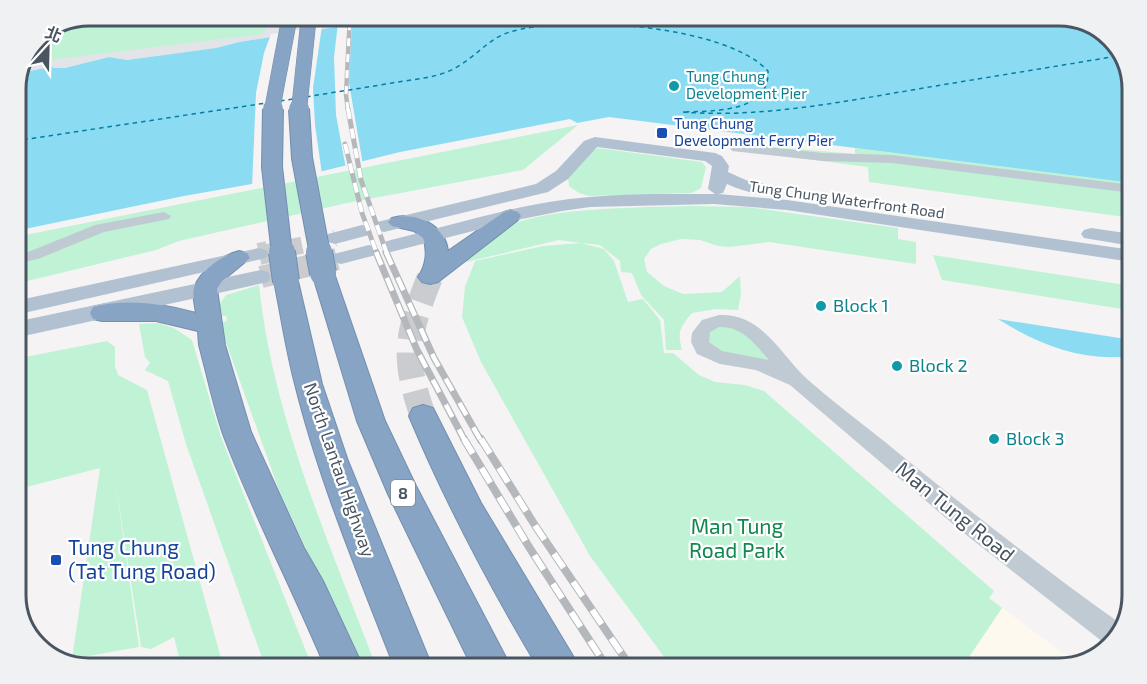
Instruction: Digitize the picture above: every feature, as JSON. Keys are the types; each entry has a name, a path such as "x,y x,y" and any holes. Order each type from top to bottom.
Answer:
{"highway":[{"name":"North Lantau Highway","path":"289,26 274,91 271,131 273,176 286,281 308,384 333,461 382,593 409,658"},
{"name":"8","path":"308,26 300,89 300,127 323,273 352,368 375,432 487,658"},
{"path":"392,224 418,226 432,235 438,251 431,276 511,216"},
{"path":"249,256 213,276 205,289 212,345 237,432 292,559 311,593 340,658"},
{"path":"102,313 131,311 170,313 209,326"},
{"path":"423,416 462,497 521,606 553,658"}],"main road":[{"name":"Tung Chung Waterfront Road","path":"392,224 464,205 534,191 562,176 590,144 601,142 709,157 719,163 720,175 758,189 1121,239"},
{"path":"714,199 720,175"},
{"path":"562,176 561,184 567,191 590,202"},
{"name":"Tung Chung Waterfront Road","path":"391,246 511,216 590,202 714,199 787,205 1121,254"},
{"path":"335,238 362,231"},
{"path":"341,258 369,251"},
{"path":"26,306 249,256"},
{"path":"26,328 261,277"}],"street":[{"path":"737,148 823,157 892,159 1121,188"},
{"path":"26,257 100,228 164,216"},
{"name":"Man Tung Road","path":"798,381 758,363 714,356 701,344 700,335 713,323 726,321 748,328 798,381 1008,556 1110,631"}],"shaded area":[{"path":"342,26 239,42 216,48 127,60 109,57 65,68 50,68 52,66 28,71 32,61 47,41 65,30 76,27"},
{"path":"1002,608 1069,657 1066,658 968,658"}],"green space":[{"path":"267,26 263,34 32,62 47,41 65,30 76,27"},
{"path":"578,125 523,170 347,203 179,241 156,250 26,281 26,235"},
{"path":"740,144 855,154 855,148 1121,182 1121,217 869,182 868,167 739,150"},
{"path":"594,149 702,162 706,167 701,188 692,193 589,196 579,193 569,186 568,178"},
{"path":"690,206 747,207 898,228 898,239 916,242 916,264 769,242 729,247 700,240 681,239 661,244 651,249 644,259 647,272 664,286 683,294 722,292 740,276 741,294 738,310 716,309 692,313 681,330 682,350 666,350 664,320 641,295 632,273 621,272 620,261 600,245 559,240 458,264 496,231 538,217 590,210"},
{"name":"Man Tung Road Park","path":"581,243 604,249 614,261 628,302 643,299 660,320 664,353 673,353 699,375 715,382 745,385 764,391 994,591 989,598 1002,608 968,658 665,658 590,556 481,362 462,317 465,287 475,261 543,246"},
{"path":"933,255 1121,284 1121,309 942,280"},
{"path":"259,285 266,335 290,432 323,528 373,658 356,658 279,490 223,334 217,327 227,320 226,316 218,316 217,307 226,295"},
{"path":"158,323 174,328 192,340 221,437 309,658 262,658 186,444 168,381 145,370 150,363 145,357 139,324"},
{"path":"723,325 746,333 772,362 709,348 706,334 716,326"},
{"path":"107,341 115,347 115,366 118,375 147,390 221,658 179,658 174,637 151,649 141,647 115,479 139,647 79,658 72,656 100,468 26,487 26,357"}],"water":[{"path":"342,26 1066,26 1082,30 1097,39 1108,50 1118,68 1121,85 1121,182 609,117 577,123 570,119 400,152 319,172 184,196 26,229 26,85 28,71 54,66 51,68 65,68 109,57 127,60 216,48 239,42"},
{"path":"998,319 1121,338 1122,357 1096,356 1062,350 1029,337"}],"pier":[{"path":"322,26 313,88 315,125 322,174 252,187 256,93 264,53 271,34"},
{"path":"338,26 352,26 349,83 363,165 346,169 336,115 334,57"}],"ferry route":[{"path":"306,97 435,76 461,65 501,35 547,26"},
{"path":"626,26 683,34 718,43 747,55 768,71 766,85 760,95 750,102 723,110 682,112 740,113 797,108 1113,57"},
{"path":"280,101 293,99"},
{"path":"26,139 266,103"}],"tunnel":[{"path":"261,254 335,238"},
{"path":"259,254 268,252"},
{"path":"261,277 337,259"},
{"path":"423,416 412,377 410,346 416,315 430,277"}],"railway":[{"path":"348,110 346,95 349,26"},
{"path":"348,109 361,180 387,254"},
{"path":"345,144 362,213 377,254"},
{"path":"376,252 417,350 465,441"},
{"path":"386,252 434,358 481,441"},
{"path":"464,439 529,547 601,658"},
{"path":"481,439 536,527 625,658"}],"place":[{"name":"Tung Chung Development Pier","path":"674,86"},
{"name":"Tung Chung Development Ferry Pier","path":"662,133"},
{"name":"Block 1","path":"821,306"},
{"name":"Block 2","path":"897,366"},
{"name":"Block 3","path":"994,439"},
{"name":"Tung Chung (Tat Tung Road)","path":"56,560"}]}
